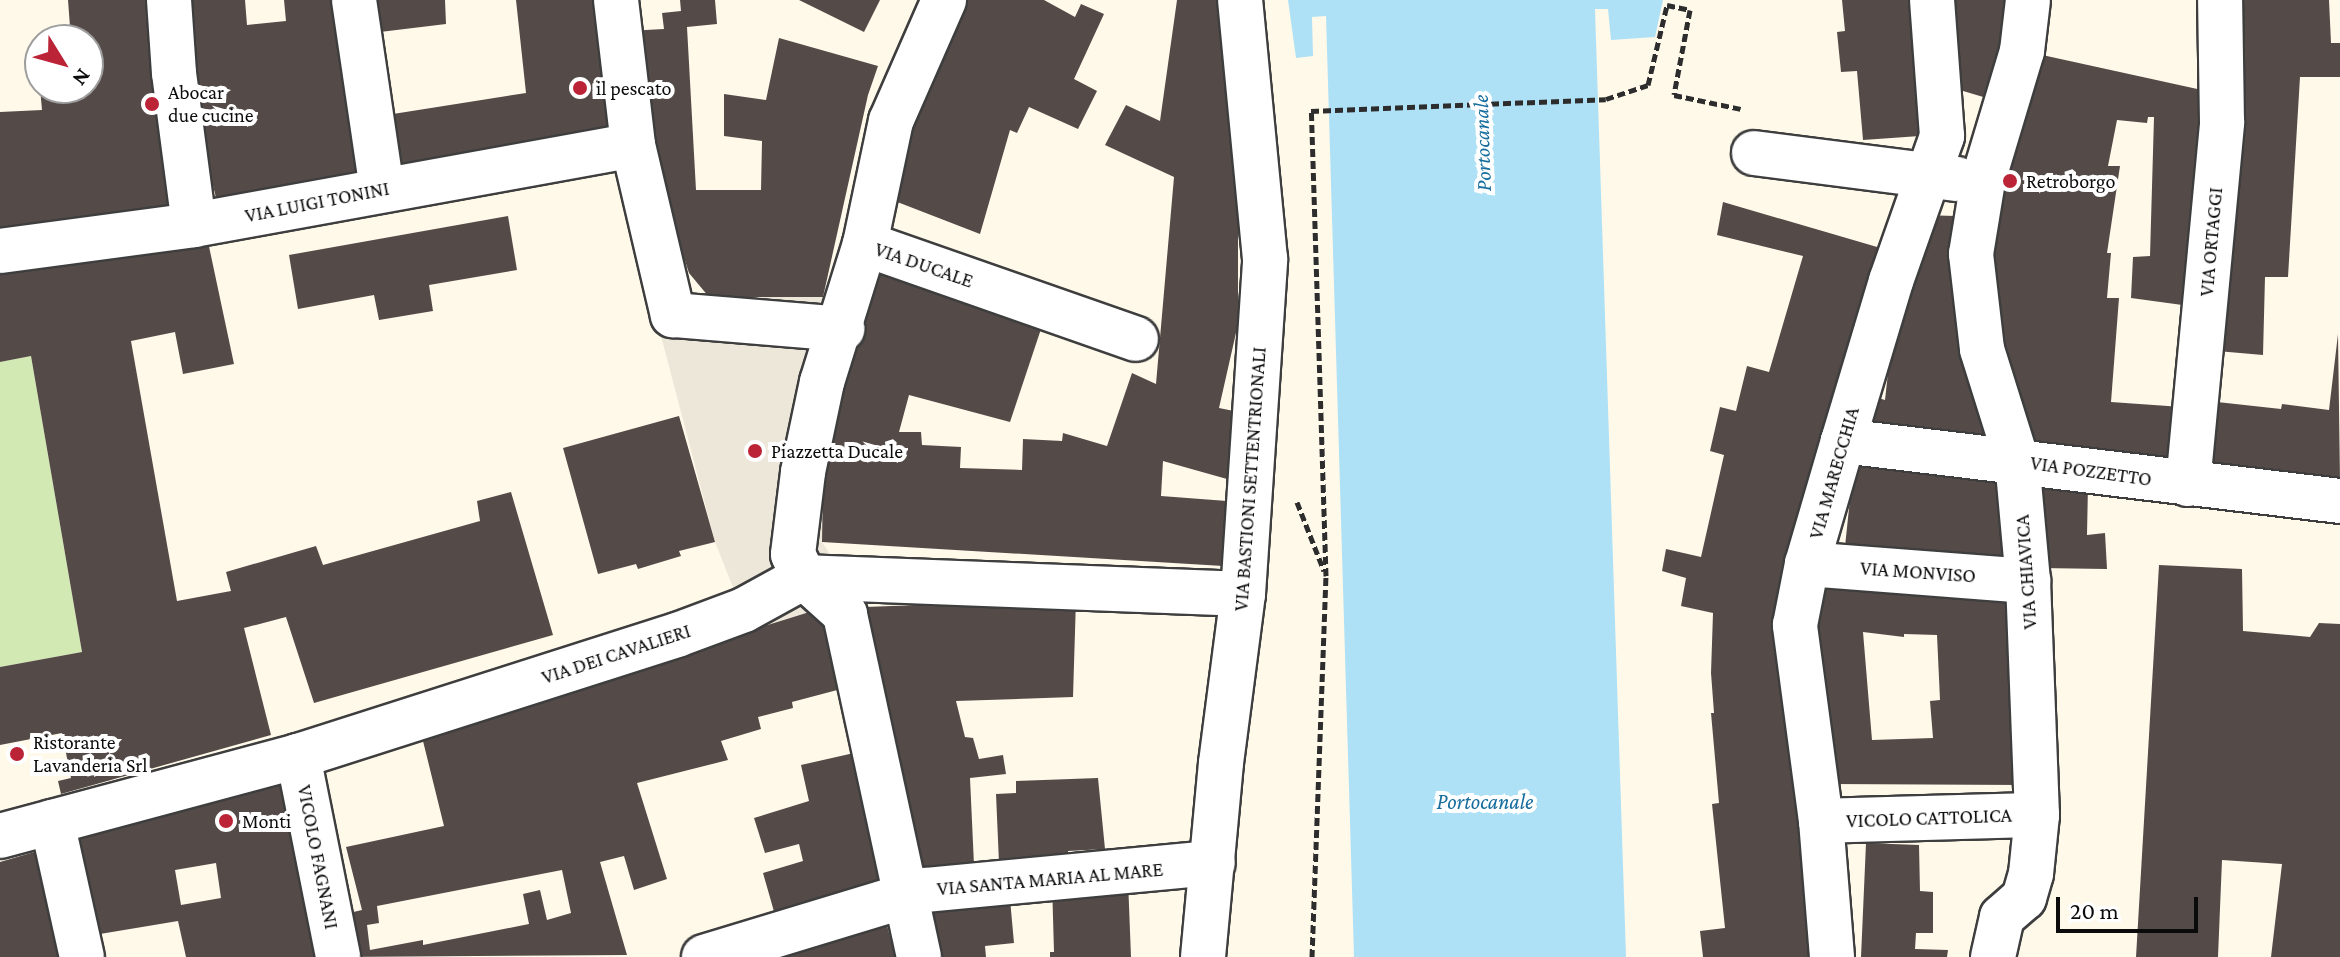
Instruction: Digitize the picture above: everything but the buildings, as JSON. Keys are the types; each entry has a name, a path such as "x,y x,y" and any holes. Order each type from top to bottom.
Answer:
{"street":[{"path":"169,0 174,73 194,225"},
{"path":"354,0 382,189"},
{"path":"616,0 633,145 673,315 842,329"},
{"name":"VIA DUCALE","path":"944,0 891,121 865,244 1136,339"},
{"name":"VIA BASTIONI SETTENTRIONALI","path":"1203,957 1221,763 1243,594 1265,259 1240,0"},
{"name":"VIA MARECCHIA","path":"1832,957 1821,821 1795,625 1807,564 1891,281 1942,136 1932,0"},
{"name":"VIA CHIAVICA","path":"1993,957 2002,917 2024,898 2031,874 2037,815 2028,581 2017,461 1982,349 1971,254 1983,181 2022,51 2028,0"},
{"name":"VIA ORTAGGI","path":"2188,484 2222,122 2220,0"},
{"name":"VIA LUIGI TONINI","path":"0,251 194,225 633,145"},
{"path":"1754,153 1983,181"},
{"path":"865,244 842,329 822,382 803,472 793,554 804,577 845,614 919,957"},
{"name":"VIA POZZETTO","path":"1843,441 2340,501"},
{"name":"VIA MONVISO","path":"1807,564 2028,581"},
{"path":"804,577 1243,594"},
{"name":"VIA DEI CAVALIERI","path":"0,836 298,756 677,635 744,610 804,577"},
{"name":"VICOLO FAGNANI","path":"298,756 338,957"},
{"name":"VICOLO CATTOLICA","path":"1821,821 2037,815"},
{"path":"52,822 82,957"},
{"name":"VIA SANTA MARIA AL MARE","path":"704,957 925,890 1213,863"}],"path":[{"path":"1312,957 1326,576 1311,111 1606,99 1648,85 1667,5 1690,10 1674,95 1743,109"},
{"path":"1294,494 1326,576"}],"green space":[{"path":"31,356 82,652 0,667 0,362"}],"shaded area":[{"name":"Piazzetta Ducale","path":"709,297 823,297 861,308 823,479 822,542 865,607 819,609 750,630 715,542 655,313"}],"water":[{"name":"Portocanale","path":"1288,0 1663,0 1655,37 1611,40 1608,9 1595,9 1626,957 1354,957 1326,16 1312,17 1313,56 1296,58"}],"place":[{"name":"il pescato","path":"580,88"},
{"name":"Abocar due cucine","path":"152,104"},
{"name":"Retroborgo","path":"2010,181"},
{"name":"Piazzetta Ducale","path":"755,451"},
{"name":"Ristorante Lavanderia Srl","path":"17,754"},
{"name":"Monti","path":"226,821"}]}
